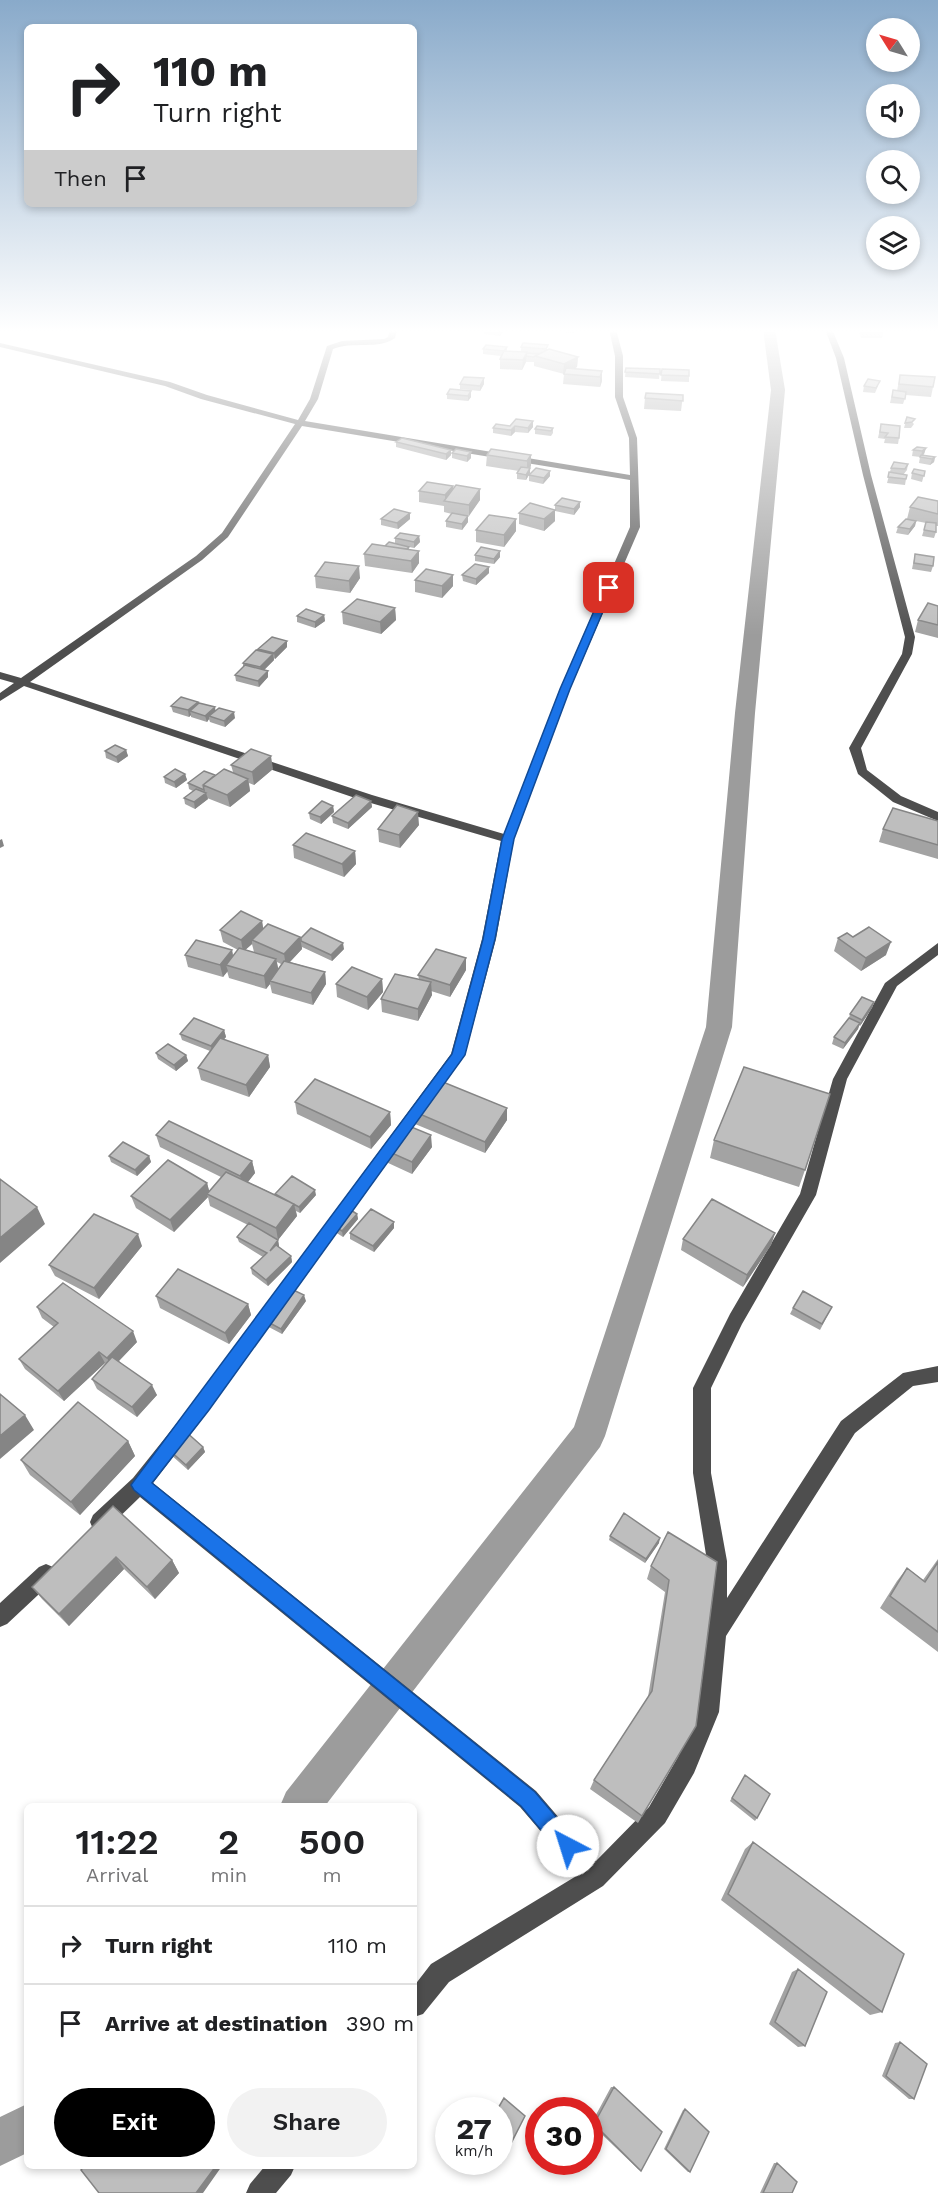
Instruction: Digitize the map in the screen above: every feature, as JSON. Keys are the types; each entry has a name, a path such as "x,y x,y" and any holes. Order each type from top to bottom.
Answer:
{"street":[{"path":"0,698 199,558 225,535 294,431"},
{"path":"353,431 633,478"},
{"path":"91,1531 140,1485 203,1404 458,1055 489,939 508,839 565,689 635,527 633,438 631,431"},
{"path":"857,431 910,637 908,654 855,748 862,772 897,800 938,818"},
{"path":"0,675 368,798 508,839"},
{"path":"417,2001 440,1974 595,1878 657,1815 686,1765 708,1712 716,1633 717,1561 702,1473 702,1388 736,1319 808,1196 840,1079 892,983 938,948"},
{"path":"716,1633 848,1427 909,1379 938,1374"},
{"path":"140,1485 528,1799 595,1878"},
{"path":"0,1617 58,1563"},
{"path":"259,2193 279,2169"}],"building":[{"path":"900,431 899,438 885,437 888,433 880,432"},
{"path":"402,438 451,450 446,454 396,442"},
{"path":"917,447 926,448 922,451 913,450"},
{"path":"456,449 471,452 467,456 452,453"},
{"path":"491,449 531,455 527,461 487,455"},
{"path":"921,455 935,457 932,459 920,457"},
{"path":"894,462 908,464 905,469 891,468"},
{"path":"521,467 530,468 526,475 517,473"},
{"path":"536,468 550,471 544,478 529,475"},
{"path":"914,469 925,471 924,476 912,473"},
{"path":"889,472 907,475 906,479 888,477"},
{"path":"427,482 453,486 445,495 419,491"},
{"path":"456,485 480,489 469,505 444,501"},
{"path":"918,497 938,501 938,514 910,507"},
{"path":"562,498 580,502 574,509 555,505"},
{"path":"530,503 555,510 544,519 519,513"},
{"path":"394,509 410,513 397,523 381,519"},
{"path":"452,513 468,516 462,524 446,521"},
{"path":"489,515 516,519 504,535 476,530"},
{"path":"906,519 916,521 910,529 898,527"},
{"path":"926,522 936,523 936,532 924,530"},
{"path":"400,533 419,536 414,542 395,538"},
{"path":"389,542 409,547 407,549 385,546"},
{"path":"372,544 419,551 411,561 364,554"},
{"path":"481,547 500,551 494,559 475,555"},
{"path":"915,554 934,557 933,566 914,563"},
{"path":"325,562 359,566 349,581 315,576"},
{"path":"475,564 489,567 476,579 462,575"},
{"path":"426,569 453,575 442,586 415,580"},
{"path":"357,599 395,608 380,622 342,612"},
{"path":"928,603 938,606 938,625 918,620"},
{"path":"306,609 324,615 315,622 297,616"},
{"path":"272,637 287,641 274,653 258,649"},
{"path":"256,650 273,654 260,667 243,663"},
{"path":"245,665 268,671 258,681 235,675"},
{"path":"181,697 198,702 188,710 171,706"},
{"path":"199,703 215,707 205,716 190,711"},
{"path":"219,708 234,712 224,721 209,716"},
{"path":"115,745 126,750 116,757 105,751"},
{"path":"251,749 271,756 252,772 231,765"},
{"path":"175,769 185,774 174,782 164,777"},
{"path":"224,769 248,779 227,795 203,785"},
{"path":"204,771 215,775 203,785 204,790 188,783"},
{"path":"196,789 206,793 194,802 184,798"},
{"path":"356,795 371,801 348,823 332,816"},
{"path":"322,801 333,806 320,817 309,813"},
{"path":"397,805 418,812 399,835 378,829"},
{"path":"893,808 938,821 938,845 883,829"},
{"path":"306,833 355,851 342,864 293,845"},
{"path":"241,911 262,921 241,940 220,930"},
{"path":"268,924 300,937 284,954 252,940"},
{"path":"869,927 891,942 866,958 838,938 847,933 853,937"},
{"path":"311,928 343,943 331,955 301,941 301,938"},
{"path":"196,940 232,950 220,965 185,955"},
{"path":"239,948 276,959 264,976 226,965"},
{"path":"436,949 466,958 450,985 418,975"},
{"path":"284,961 325,972 311,993 270,981"},
{"path":"352,967 382,979 367,997 336,984"},
{"path":"395,974 431,982 418,1009 381,999"},
{"path":"862,997 874,1002 862,1020 850,1014"},
{"path":"194,1018 224,1030 211,1046 180,1034"},
{"path":"849,1018 860,1023 845,1043 834,1037"},
{"path":"220,1038 268,1055 246,1085 198,1068"},
{"path":"168,1044 186,1055 174,1065 156,1053"},
{"path":"744,1067 830,1094 805,1170 714,1140"},
{"path":"315,1079 390,1112 370,1137 295,1102"},
{"path":"438,1080 507,1108 485,1142 415,1112"},
{"path":"169,1121 252,1161 240,1176 156,1135"},
{"path":"404,1124 431,1135 412,1162 385,1150"},
{"path":"123,1142 149,1156 135,1170 109,1156"},
{"path":"168,1160 207,1183 170,1220 131,1196"},
{"path":"226,1172 294,1204 276,1228 207,1194"},
{"path":"292,1176 315,1190 299,1207 275,1194"},
{"path":"0,1179 37,1207 0,1238"},
{"path":"712,1199 775,1233 747,1275 683,1239"},
{"path":"346,1207 357,1214 342,1231 331,1224"},
{"path":"371,1209 394,1222 373,1246 350,1233"},
{"path":"94,1214 138,1234 94,1288 49,1265"},
{"path":"249,1223 278,1240 270,1251 276,1245 291,1256 266,1280 251,1268 267,1253 237,1237"},
{"path":"178,1269 248,1304 225,1333 156,1296"},
{"path":"63,1283 133,1331 107,1358 99,1352 58,1391 19,1359 58,1323 37,1307"},
{"path":"287,1287 304,1295 281,1329 264,1320"},
{"path":"803,1291 832,1307 822,1324 793,1308"},
{"path":"112,1357 152,1385 132,1407 92,1379"},
{"path":"0,1394 25,1415 0,1436"},
{"path":"78,1402 128,1441 71,1502 21,1460"},
{"path":"185,1431 203,1447 186,1465 168,1449"},
{"path":"113,1506 172,1560 147,1587 116,1557 59,1614 32,1587"},
{"path":"624,1513 660,1538 646,1559 610,1536"},
{"path":"668,1532 717,1562 696,1726 642,1816 594,1780 652,1691 669,1580 651,1566"},
{"path":"938,1562 938,1632 890,1596 907,1568 925,1582"},
{"path":"745,1775 770,1794 757,1818 732,1798"},
{"path":"753,1842 904,1954 882,2012 728,1894"},
{"path":"798,1969 827,1992 805,2046 775,2022"},
{"path":"900,2042 927,2064 914,2099 886,2076"},
{"path":"614,2087 662,2132 641,2171 603,2133 603,2107"},
{"path":"513,2106 525,2116 513,2139"},
{"path":"685,2109 709,2132 690,2172 666,2149"},
{"path":"777,2163 797,2182 792,2193 763,2193"},
{"path":"214,2169 196,2193 99,2193 81,2170"}],"waterway":[{"path":"302,1803 588,1436 719,1027 745,713 774,431"},
{"path":"0,2143 24,2129"}],"route":[{"path":"568,1846 528,1799 140,1485 203,1404 458,1055 489,939 508,839 565,689 609,588"}]}
